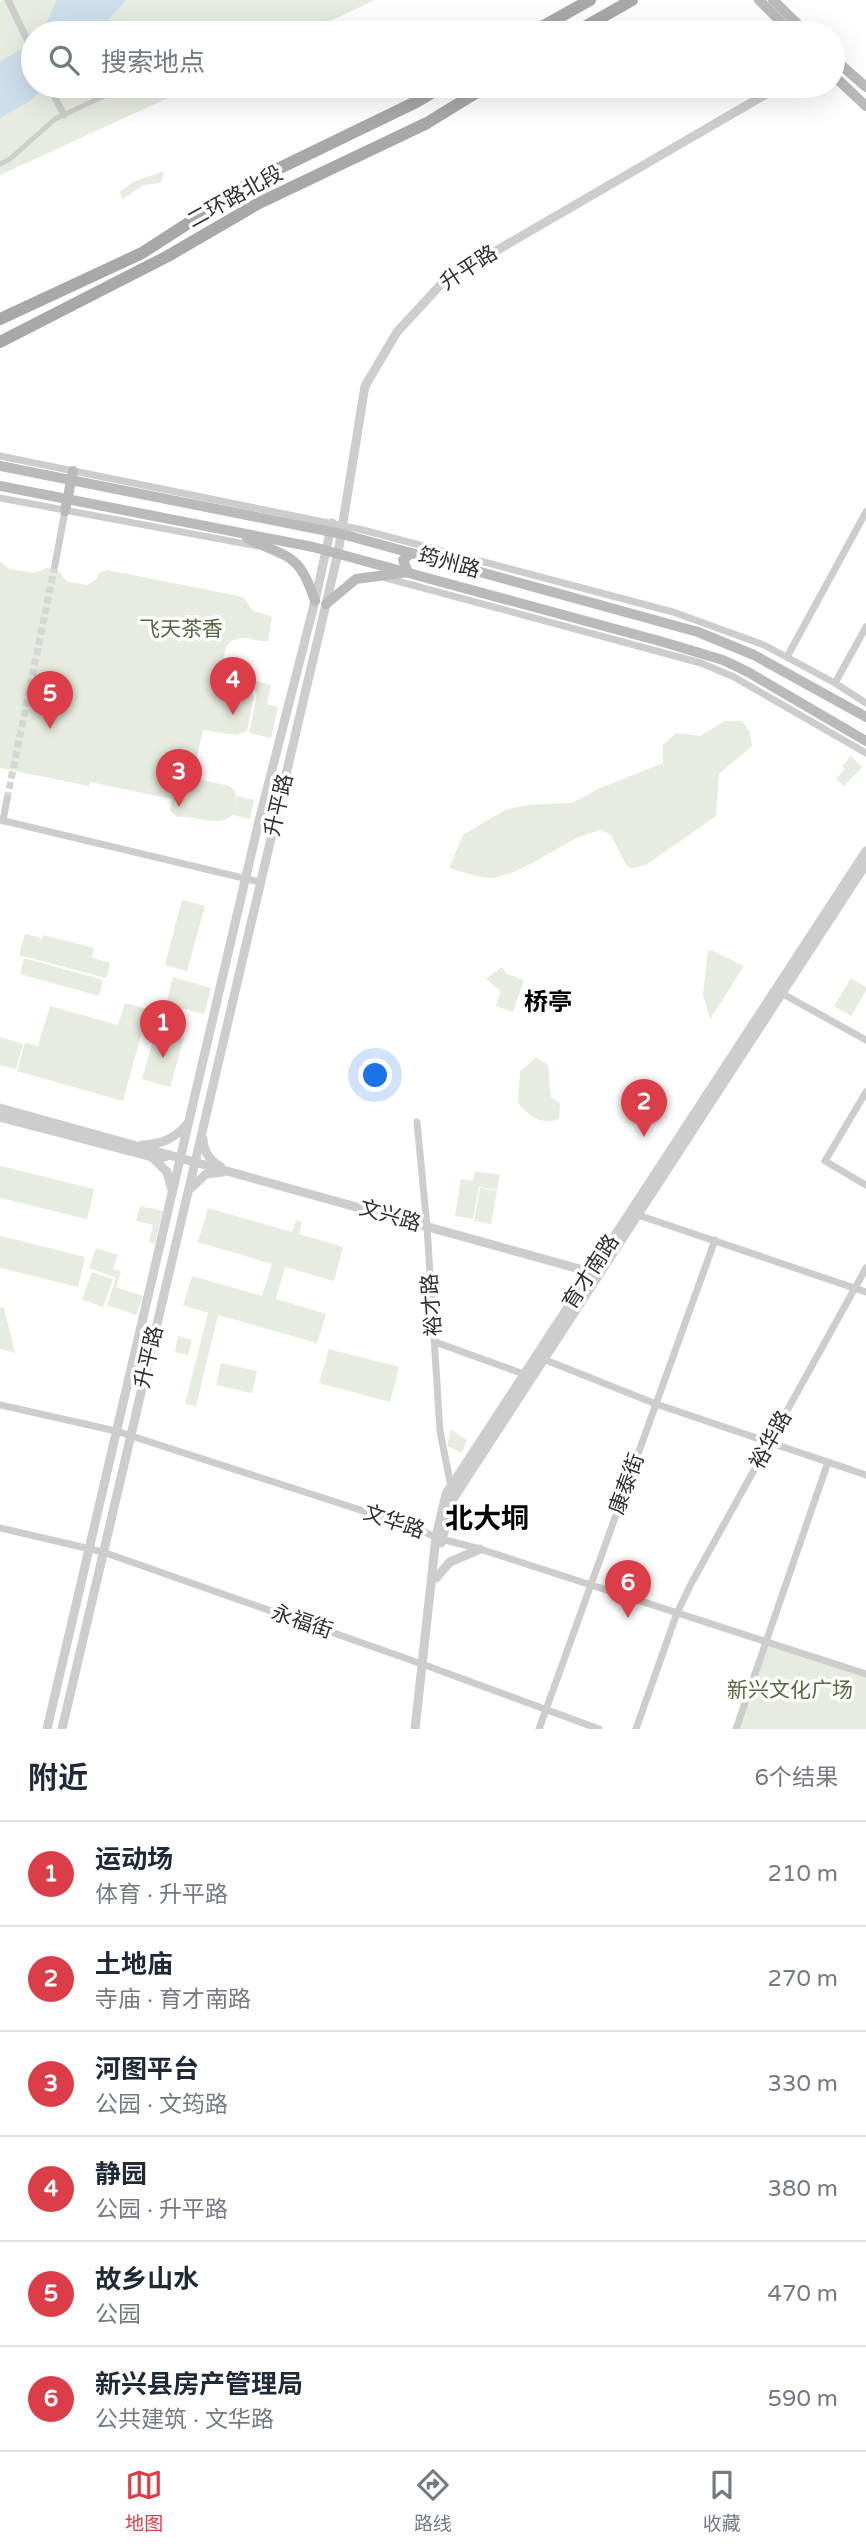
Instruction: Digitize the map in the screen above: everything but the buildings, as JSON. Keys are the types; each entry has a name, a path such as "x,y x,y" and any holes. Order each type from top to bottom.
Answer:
{"main road":[{"path":"552,21 590,0"},
{"path":"595,21 632,0"},
{"path":"759,0 780,21"},
{"path":"774,0 795,21"},
{"path":"845,69 866,87"},
{"path":"845,86 866,106"},
{"name":"二环路北段","path":"0,319 142,253 255,180 423,98"},
{"name":"二环路北段","path":"0,342 168,256 259,203 427,123 468,98"},
{"path":"416,102 427,123"},
{"path":"65,290 74,305"},
{"name":"筠州路","path":"0,466 72,475 337,528 411,553 698,632 727,642 866,716"},
{"path":"65,511 72,475"},
{"name":"筠州路","path":"0,486 332,552 663,642 723,660 748,672 866,741"},
{"path":"235,532 294,560 302,568 321,602 356,579 408,572 403,560 411,553"},
{"path":"855,734 866,751"}],"street":[{"path":"8,0 21,27"},
{"path":"55,98 64,115"},
{"path":"0,164 10,159 55,120 100,98"},
{"name":"升平路","path":"62,1729 260,881 332,552 365,386 397,332 444,281 759,98"},
{"path":"0,456 72,475"},
{"path":"0,498 266,547"},
{"path":"55,565 65,511"},
{"path":"787,657 866,512"},
{"path":"337,528 673,612 764,645 866,703"},
{"path":"382,576 701,663 734,677 866,751"},
{"name":"升平路","path":"47,1729 246,878 321,602"},
{"path":"835,683 866,627"},
{"path":"7,799 1,820 260,881"},
{"name":"育才南路","path":"415,1729 436,1578 438,1538 453,1499 866,850"},
{"name":"育才南路","path":"421,1729 438,1538 446,1494 524,1374 638,1215 866,864"},
{"path":"783,994 866,1040"},
{"path":"866,1092 825,1161 866,1185"},
{"name":"文兴路","path":"0,1108 595,1273"},
{"name":"文兴路","path":"0,1116 152,1157 180,1158"},
{"path":"133,1145 161,1143 172,1139 189,1122"},
{"name":"裕才路","path":"417,1122 427,1227 440,1429 451,1487"},
{"path":"202,1129 204,1149 209,1158 228,1171"},
{"path":"152,1157 167,1172 172,1183 172,1193"},
{"path":"186,1199 199,1178 206,1174 228,1171"},
{"path":"638,1215 866,1292"},
{"name":"康泰街","path":"538,1729 715,1240"},
{"name":"裕华路","path":"636,1729 677,1613 866,1268"},
{"path":"435,1342 524,1374"},
{"path":"543,1359 656,1404 866,1475"},
{"name":"文华路","path":"0,1405 116,1431 438,1538 480,1549 866,1674"},
{"path":"736,1729 828,1462"},
{"name":"永福街","path":"0,1528 103,1552 599,1729"},
{"path":"436,1578 450,1562 480,1549"}],"green space":[{"path":"375,0 330,21 21,21 21,98 168,98 0,175 0,2"},
{"path":"164,171 161,183 143,185 123,199 119,192 133,182"},
{"name":"飞天茶香","path":"0,561 9,569 34,573 47,568 59,571 66,581 87,585 96,580 99,573 107,570 239,596 245,599 252,610 272,617 268,641 235,639 224,654 223,683 250,690 254,696 247,731 236,735 203,730 192,778 230,786 236,794 235,804 237,796 254,800 250,819 232,815 221,821 177,817 170,811 172,799 90,782 89,786 0,768"},
{"path":"256,681 271,685 267,704 278,707 271,738 249,733 257,694 254,690"},
{"path":"725,721 742,721 750,733 752,746 719,774 716,816 646,865 631,868 626,865 611,835 602,830 575,839 524,867 497,877 480,877 449,868 463,835 505,810 528,805 572,803 598,789 663,763 663,745 676,733 700,736"},
{"path":"851,756 862,767 844,786 836,779"},
{"path":"182,900 205,906 187,971 165,965"},
{"path":"25,934 41,938 40,944 43,935 94,948 92,957 83,955 110,963 106,978 19,955"},
{"path":"708,951 744,966 710,1019 703,994"},
{"path":"24,958 103,980 99,996 20,974"},
{"path":"502,967 507,974 524,980 513,1012 496,1006 501,991 486,979"},
{"path":"173,977 211,988 204,1014 166,1004"},
{"path":"851,978 866,987 866,991 851,1016 834,1006"},
{"path":"125,1003 148,1009 123,1101 17,1071 25,1043 38,1046 50,1006 118,1025"},
{"path":"156,1030 184,1038 170,1087 142,1079"},
{"path":"0,1037 23,1044 16,1069 0,1065"},
{"path":"536,1057 548,1065 551,1097 560,1103 559,1119 541,1120 531,1116 518,1103 520,1072"},
{"path":"0,1166 94,1189 87,1219 0,1198"},
{"path":"475,1171 500,1175 497,1190 479,1187 473,1219 455,1216 461,1179 473,1181"},
{"path":"480,1188 497,1191 491,1224 474,1221"},
{"path":"140,1206 163,1211 155,1244 149,1242 153,1225 136,1221"},
{"path":"208,1208 292,1232 296,1220 302,1222 299,1234 343,1247 334,1281 285,1267 276,1299 326,1314 317,1343 218,1315 196,1406 185,1404 208,1313 183,1305 192,1276 262,1296 272,1264 198,1242"},
{"path":"0,1236 85,1257 78,1287 0,1268"},
{"path":"96,1248 118,1255 113,1269 121,1272 116,1287 143,1296 136,1315 107,1305 116,1278 89,1268"},
{"path":"92,1272 113,1279 103,1307 82,1299"},
{"path":"0,1307 4,1308 15,1353 0,1349"},
{"path":"178,1336 192,1340 188,1355 175,1352"},
{"path":"329,1349 399,1367 390,1402 319,1383"},
{"path":"221,1363 257,1371 252,1393 216,1385"},
{"path":"451,1430 467,1440 462,1453 447,1446"},
{"name":"新兴文化广场","path":"765,1641 866,1674 866,1729 736,1729"}],"water":[{"path":"57,0 126,0 108,21 47,21"},
{"path":"21,49 21,98 33,98 0,118 0,62"}],"tunnel":[{"path":"7,799 55,565"}],"place":[{"name":"静园","path":"233,715"},
{"name":"故乡山水","path":"50,729"},
{"name":"河图平台","path":"179,807"},
{"name":"运动场","path":"163,1058"},
{"name":"土地庙","path":"644,1137"},
{"name":"新兴县房产管理局","path":"628,1618"}],"district":[{"name":"桥亭","path":"548,1002"},
{"name":"北大垌","path":"487,1519"}]}
